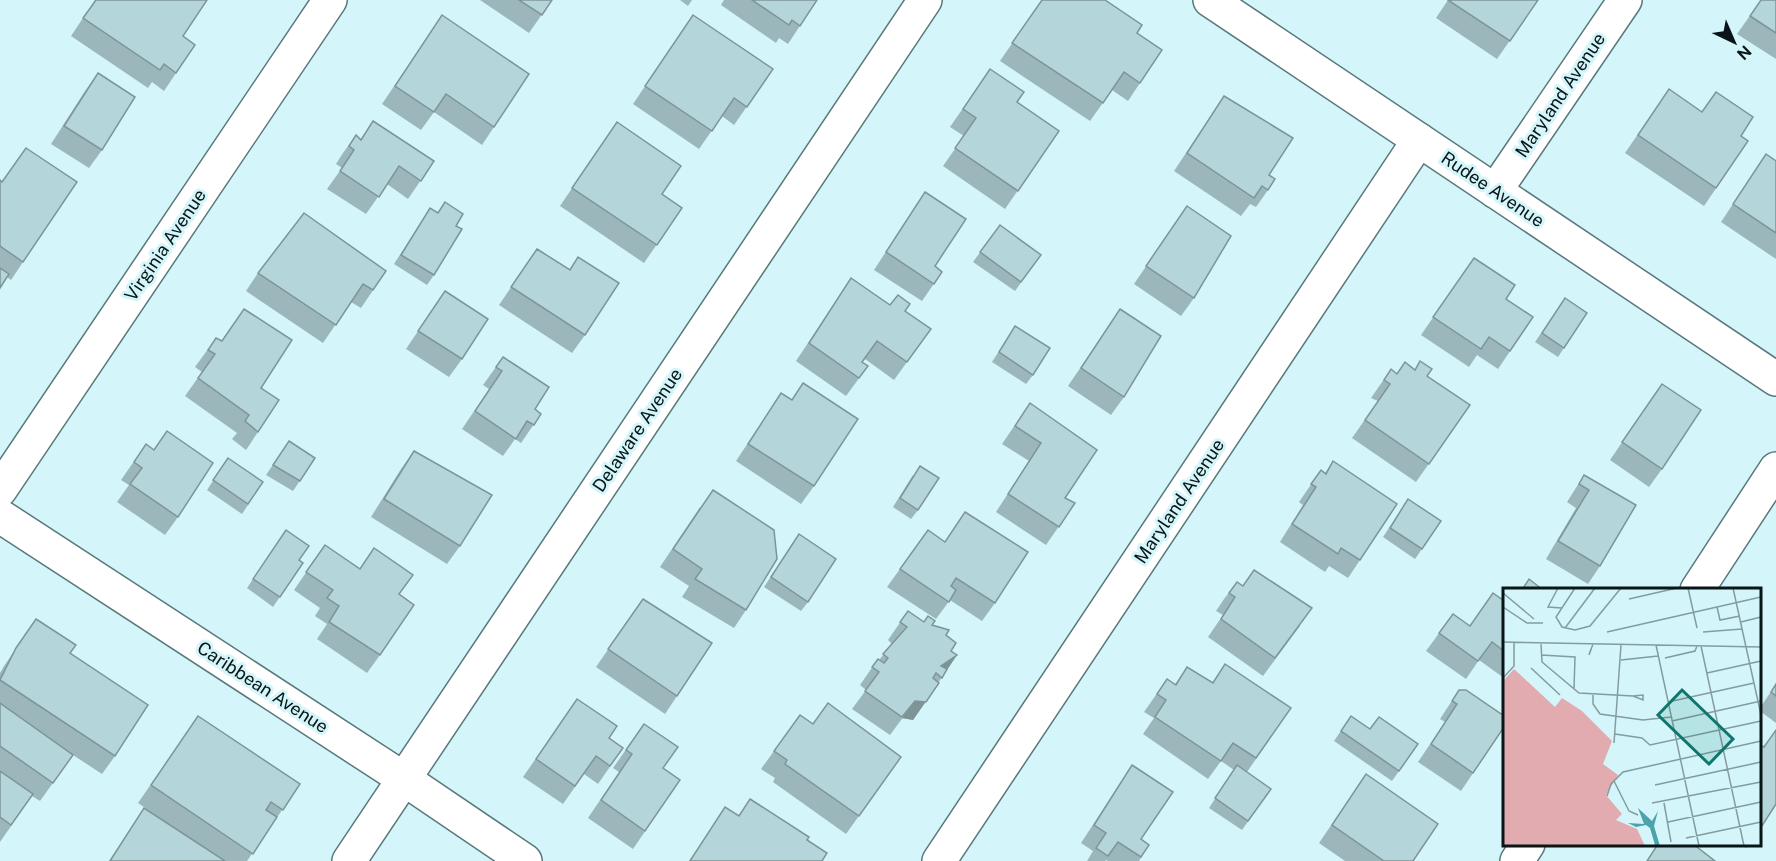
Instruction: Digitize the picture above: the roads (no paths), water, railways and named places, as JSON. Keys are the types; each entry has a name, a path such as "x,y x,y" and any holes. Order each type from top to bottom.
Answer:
{"street":[{"name":"Virginia Avenue","path":"0,490 330,0"},
{"name":"Delaware Avenue","path":"349,861 924,0"},
{"name":"Rudee Avenue","path":"1210,0 1776,379"},
{"name":"Maryland Avenue","path":"1495,191 1625,0"},
{"name":"Maryland Avenue","path":"939,861 1419,140"},
{"path":"1698,588 1776,470"},
{"name":"Caribbean Avenue","path":"0,516 404,779 525,861"},
{"path":"1517,861 1527,846"}]}
